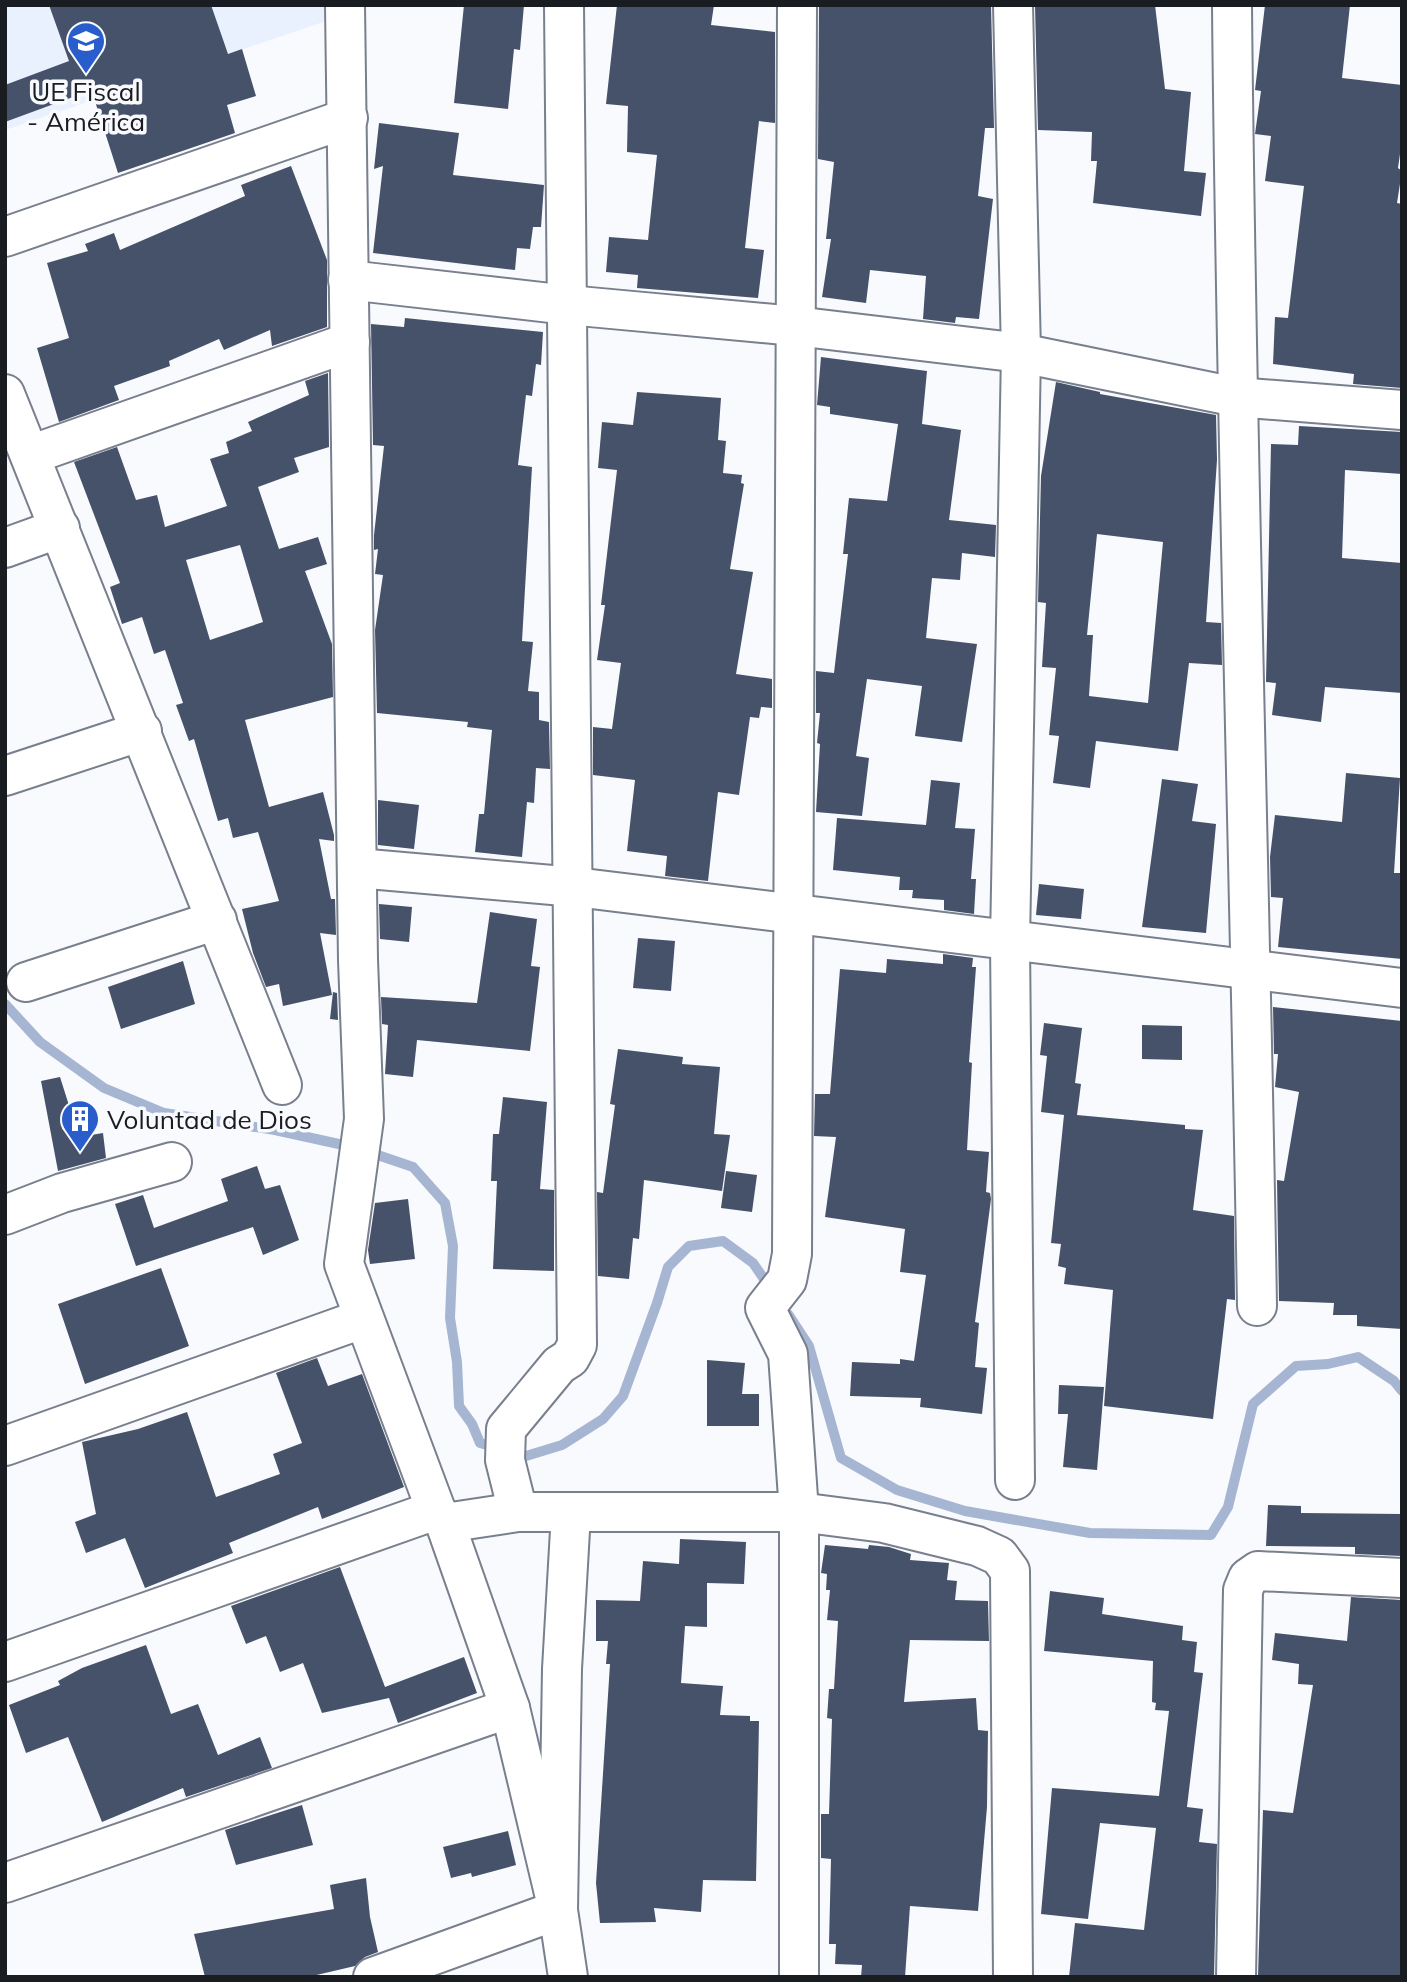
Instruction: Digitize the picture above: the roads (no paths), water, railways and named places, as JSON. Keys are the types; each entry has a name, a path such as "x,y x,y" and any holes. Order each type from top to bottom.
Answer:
{"street":[{"path":"345,5 364,1119 344,1264 510,1708 558,1910 568,1977"},
{"path":"518,1512 506,1445 559,1365 570,1358 577,1345 575,887 564,5"},
{"path":"797,5 792,1254 787,1280 774,1293 765,1308 788,1354 799,1512 799,1977"},
{"path":"1013,5 1021,353 1010,941 1015,1479"},
{"path":"1232,5 1236,397 1252,970 1256,1306"},
{"path":"5,237 348,118"},
{"path":"348,280 568,306 795,326 1021,353 1236,397 1402,410"},
{"path":"30,455 350,342"},
{"path":"5,394 282,1085"},
{"path":"5,548 60,528"},
{"path":"5,776 142,731"},
{"path":"358,868 575,887 1402,988"},
{"path":"26,982 217,920"},
{"path":"5,1215 62,1193 172,1162"},
{"path":"5,1446 362,1318"},
{"path":"5,1662 440,1516 518,1512 799,1512 884,1523 977,1546 999,1556 1010,1571 1013,1977"},
{"path":"558,1910 562,1669 571,1513"},
{"path":"1236,1977 1243,1590 1248,1578 1258,1571 1402,1578"},
{"path":"5,1883 510,1708"},
{"path":"373,1977 558,1910"}],"waterway":[{"path":"5,1004 40,1042 104,1088 164,1113 275,1130 357,1148 413,1167 445,1203 453,1246 450,1318 457,1362 459,1406 472,1424 480,1443 526,1456 562,1445 603,1419 623,1396 668,1267 689,1246 723,1241 753,1263 771,1289"},
{"path":"788,1314 809,1346 841,1458 897,1490 965,1511 1090,1533 1211,1535 1228,1507 1253,1404 1296,1366 1328,1364 1358,1357 1394,1381 1402,1391"}],"place":[{"name":"UE Fiscal - América","path":"86,75"},
{"name":"Voluntad de Dios","path":"80,1153"}]}
